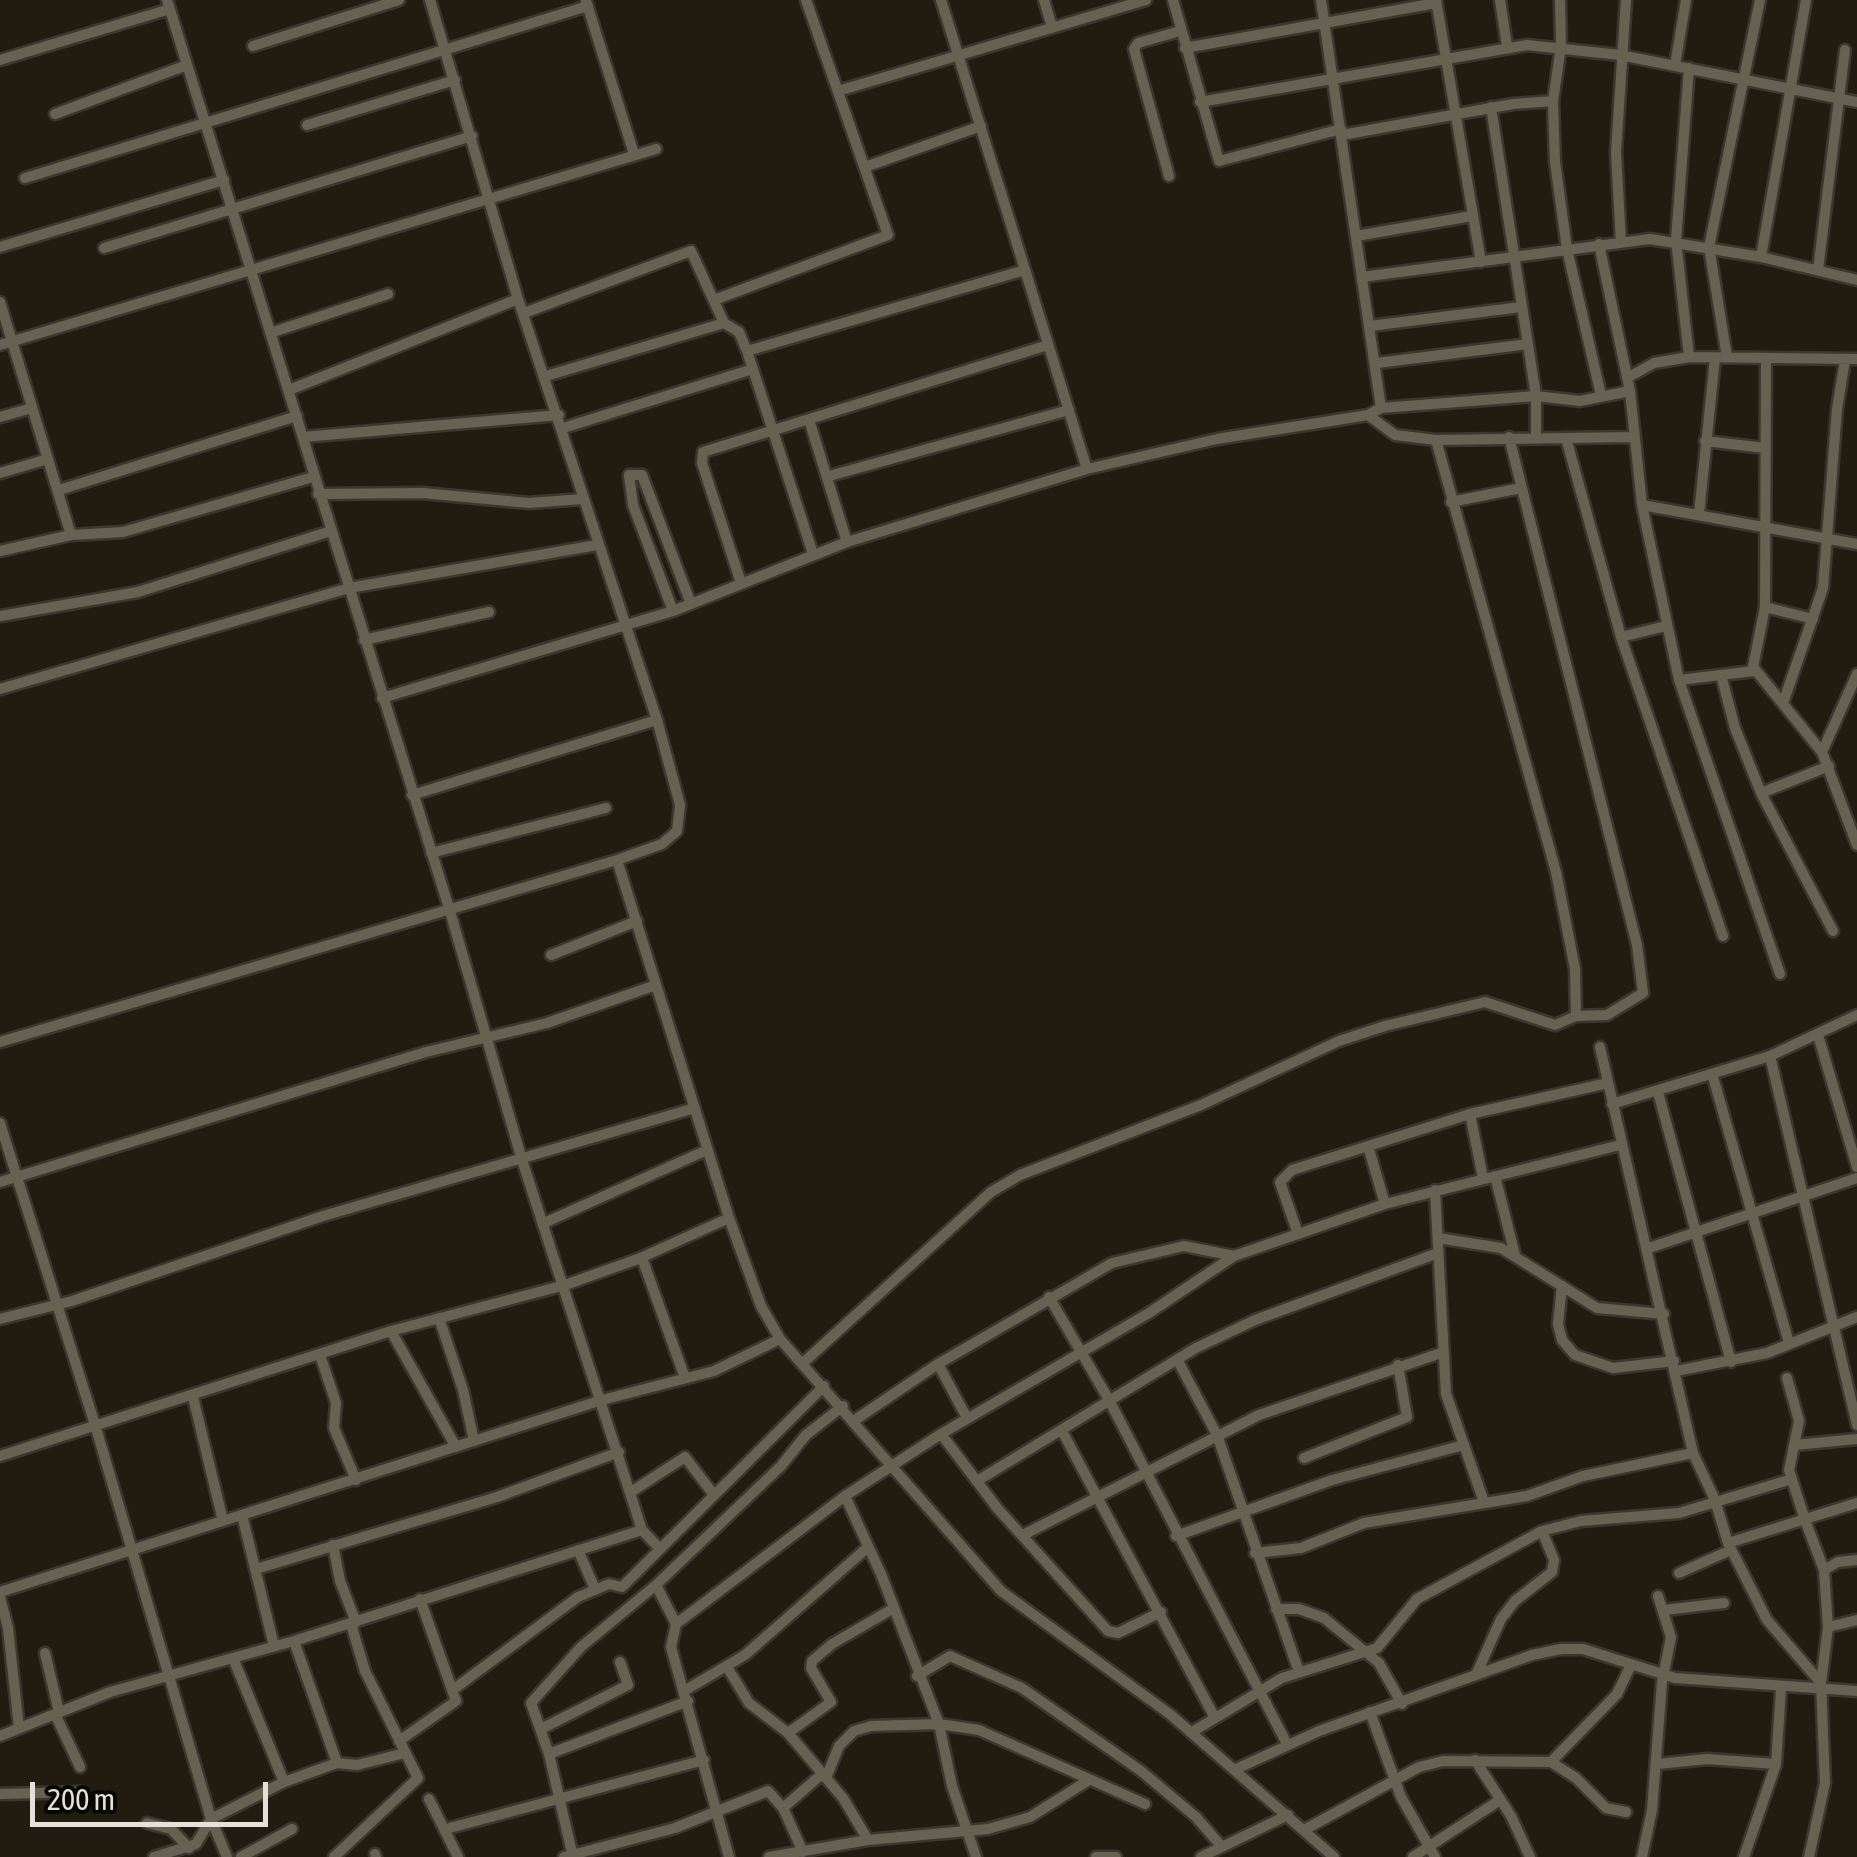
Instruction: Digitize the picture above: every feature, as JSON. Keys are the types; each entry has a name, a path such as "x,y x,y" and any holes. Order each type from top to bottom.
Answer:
{"street":[{"path":"253,46 399,0"},
{"path":"0,1042 617,860 662,844 680,822 680,805 658,720 518,300 430,0"},
{"path":"714,300 886,238 888,232 806,0"},
{"path":"941,0 1088,469"},
{"path":"1044,0 1052,26"},
{"path":"838,91 1113,4 1146,0"},
{"path":"1173,0 1217,159 1222,162 1341,132 1491,107 1553,101"},
{"path":"1321,0 1381,408"},
{"path":"1500,0 1507,46"},
{"path":"1560,0 1561,46 1553,101 1567,249 1601,396"},
{"path":"1621,244 1616,152 1626,0"},
{"path":"1674,65 1686,0"},
{"path":"1727,358 1709,247 1760,0"},
{"path":"1761,257 1806,0"},
{"path":"1185,48 1436,2 1480,262"},
{"path":"25,178 587,3 634,154"},
{"path":"0,60 169,4 297,416 312,477 449,908 522,1160 642,1530 660,1549"},
{"path":"1169,176 1134,49 1138,42 1180,31"},
{"path":"1200,102 1507,46 1561,46 1620,55 1857,102"},
{"path":"1818,270 1845,50"},
{"path":"55,114 187,64"},
{"path":"1689,68 1676,240 1689,358"},
{"path":"307,124 455,80"},
{"path":"1491,107 1536,396 1536,438"},
{"path":"865,167 981,126"},
{"path":"104,248 472,136"},
{"path":"6,343 656,149"},
{"path":"0,246 224,180"},
{"path":"1356,236 1472,216"},
{"path":"1362,277 1599,244 1676,240 1857,280"},
{"path":"1599,244 1630,391 1642,505 1679,680 1780,974"},
{"path":"524,314 687,249 724,324 739,332 747,351 813,554"},
{"path":"747,351 1025,270"},
{"path":"270,334 388,294"},
{"path":"289,390 518,300"},
{"path":"0,302 6,343 32,408 71,535"},
{"path":"1370,326 1521,307"},
{"path":"546,376 724,324"},
{"path":"1377,363 1528,344"},
{"path":"741,583 702,456 707,450 1048,345"},
{"path":"1627,378 1654,363 1689,358 1851,359 1837,409 1824,588 1782,703"},
{"path":"1699,514 1714,358"},
{"path":"1754,671 1765,608 1766,360"},
{"path":"563,428 753,369"},
{"path":"382,698 673,612 847,542 1088,469 1218,439 1368,415 1381,408 1536,396 1580,401 1630,391"},
{"path":"0,416 32,408"},
{"path":"828,476 1068,410"},
{"path":"303,436 559,414"},
{"path":"1368,415 1395,435 1436,440 1632,437"},
{"path":"59,490 297,416"},
{"path":"809,420 847,542"},
{"path":"804,1364 991,1192 1020,1175 1200,1105 1339,1040 1452,1006 1499,1003 1545,1024 1576,1016 1608,1015 1643,993 1644,976 1509,437"},
{"path":"1566,438 1621,637 1723,936"},
{"path":"1436,440 1556,872 1575,969 1576,1016"},
{"path":"1705,441 1764,448"},
{"path":"0,473 48,459"},
{"path":"673,612 633,505 629,475 642,475 690,604"},
{"path":"0,552 71,535 136,529 312,477"},
{"path":"1451,502 1520,488"},
{"path":"318,494 423,493 528,503 582,499"},
{"path":"1642,505 1857,544"},
{"path":"0,616 138,592 330,531"},
{"path":"0,688 349,588 597,545"},
{"path":"1765,608 1813,619"},
{"path":"364,640 489,612"},
{"path":"1621,637 1666,626"},
{"path":"1679,680 1754,671"},
{"path":"1754,671 1822,752 1854,826 1857,845"},
{"path":"1822,752 1857,674"},
{"path":"1721,675 1734,728 1761,793 1833,931"},
{"path":"412,795 658,720"},
{"path":"1761,793 1829,766"},
{"path":"431,853 606,808"},
{"path":"617,860 729,1218 761,1306 780,1339 1002,1591 1192,1732 1334,1857"},
{"path":"550,954 637,921"},
{"path":"0,1182 484,1036 546,1023 656,984"},
{"path":"1612,1104 1713,1077 1770,1056 1857,1015"},
{"path":"1818,1035 1857,1168"},
{"path":"1600,1048 1620,1145 1664,1314 1692,1453 1766,1620 1821,1688"},
{"path":"1770,1056 1857,1425"},
{"path":"1713,1077 1788,1344"},
{"path":"1297,1232 1282,1192 1283,1175 1470,1114 1608,1082"},
{"path":"1658,1092 1731,1362"},
{"path":"0,1319 323,1216 695,1108"},
{"path":"1470,1114 1515,1255"},
{"path":"0,1122 96,1428 211,1819 227,1857"},
{"path":"676,1624 845,1496 967,1418 1149,1313 1234,1256 1385,1204 1620,1145"},
{"path":"1368,1146 1385,1204"},
{"path":"544,1223 708,1150"},
{"path":"1649,1248 1857,1178"},
{"path":"1435,1190 1440,1353 1446,1394 1484,1502"},
{"path":"0,1456 391,1331 565,1285 642,1258 729,1218"},
{"path":"1438,1238 1486,1244 1515,1255 1598,1308 1664,1314"},
{"path":"855,1420 938,1364 1112,1262 1142,1252 1184,1246 1234,1256"},
{"path":"977,1482 1109,1400 1255,1320 1438,1253"},
{"path":"642,1258 685,1378"},
{"path":"1562,1286 1558,1324 1562,1340 1581,1360 1613,1368 1731,1362 1857,1317"},
{"path":"1049,1296 1109,1400 1287,1744"},
{"path":"439,1318 463,1390 474,1440"},
{"path":"391,1331 456,1447"},
{"path":"19,1728 8,1628 0,1595 474,1440 714,1370 780,1339"},
{"path":"1023,1535 1216,1435 1440,1353"},
{"path":"320,1355 336,1403 335,1430 356,1480"},
{"path":"1178,1360 1216,1435 1299,1672"},
{"path":"938,1364 967,1418"},
{"path":"1304,1458 1407,1417 1398,1366"},
{"path":"1788,1378 1798,1414 1789,1462 1804,1520 1824,1570 1828,1627 1821,1688 1825,1784 1809,1857"},
{"path":"454,1690 595,1589 610,1584 622,1588 714,1494 834,1396"},
{"path":"804,1852 783,1808 773,1793 764,1791 718,1814 569,1856 561,1798 530,1703 582,1646 656,1585 781,1466 834,1396"},
{"path":"193,1397 223,1521"},
{"path":"1062,1431 1100,1494 1216,1718"},
{"path":"941,1434 977,1482 1113,1634 1160,1612"},
{"path":"1795,1446 1857,1439"},
{"path":"1176,1536 1332,1480 1464,1445"},
{"path":"256,1569 497,1497 619,1452"},
{"path":"1255,1553 1301,1548 1364,1524 1539,1493 1583,1476 1692,1453"},
{"path":"631,1492 685,1457 714,1494"},
{"path":"1192,1732 1299,1672 1365,1653 1383,1642 1398,1617 1417,1598 1542,1531 1581,1521 1679,1513 1792,1478"},
{"path":"845,1496 894,1608 938,1724 952,1786 976,1857"},
{"path":"1679,1574 1730,1546 1857,1503"},
{"path":"242,1515 274,1646"},
{"path":"0,1736 110,1692 294,1641 642,1530"},
{"path":"1476,1675 1501,1619 1515,1602 1552,1572 1554,1560 1542,1531"},
{"path":"334,1545 365,1671 417,1772 414,1785 334,1857"},
{"path":"549,1754 686,1696 727,1667 868,1547"},
{"path":"578,1550 595,1589"},
{"path":"1824,1570 1838,1562 1857,1560"},
{"path":"656,1585 676,1624 671,1647 729,1857"},
{"path":"1642,1857 1658,1764 1663,1676 1671,1637 1658,1596"},
{"path":"399,1741 455,1702 420,1599"},
{"path":"1664,1610 1724,1603"},
{"path":"788,1734 831,1702 812,1662 832,1644 894,1608"},
{"path":"1276,1608 1324,1618 1387,1674 1402,1704"},
{"path":"1828,1627 1857,1620"},
{"path":"294,1641 337,1763"},
{"path":"1236,1770 1287,1744 1370,1712 1561,1649 1583,1650 1663,1676 1780,1689 1857,1691"},
{"path":"45,1653 57,1713 80,1767"},
{"path":"917,1676 950,1656 1022,1688 1067,1715 1162,1788 1206,1826 1222,1847"},
{"path":"233,1658 284,1782"},
{"path":"541,1729 628,1685 620,1662"},
{"path":"1550,1762 1617,1694 1631,1665"},
{"path":"727,1667 749,1703 788,1734 824,1776 868,1840"},
{"path":"1744,1857 1776,1764 1780,1689"},
{"path":"1370,1712 1394,1781 1431,1853"},
{"path":"783,1808 824,1776 842,1740 854,1731 870,1726 938,1724 979,1730 1145,1804"},
{"path":"154,1857 188,1848 211,1819 284,1782 337,1763 357,1765 405,1753"},
{"path":"1658,1764 1707,1758 1776,1764"},
{"path":"446,1829 704,1760"},
{"path":"1474,1760 1500,1800 1528,1856"},
{"path":"1304,1830 1431,1763 1474,1760 1550,1762 1576,1778 1606,1808 1626,1812"},
{"path":"769,1857 868,1840 970,1833 1030,1816 1089,1780"},
{"path":"0,1794 81,1792"},
{"path":"429,1799 458,1857"},
{"path":"1413,1857 1431,1853 1500,1800"},
{"path":"1202,1857 1288,1816"},
{"path":"146,1823 171,1829 188,1848"},
{"path":"241,1857 292,1830"},
{"path":"1096,1857 1116,1857"}]}
